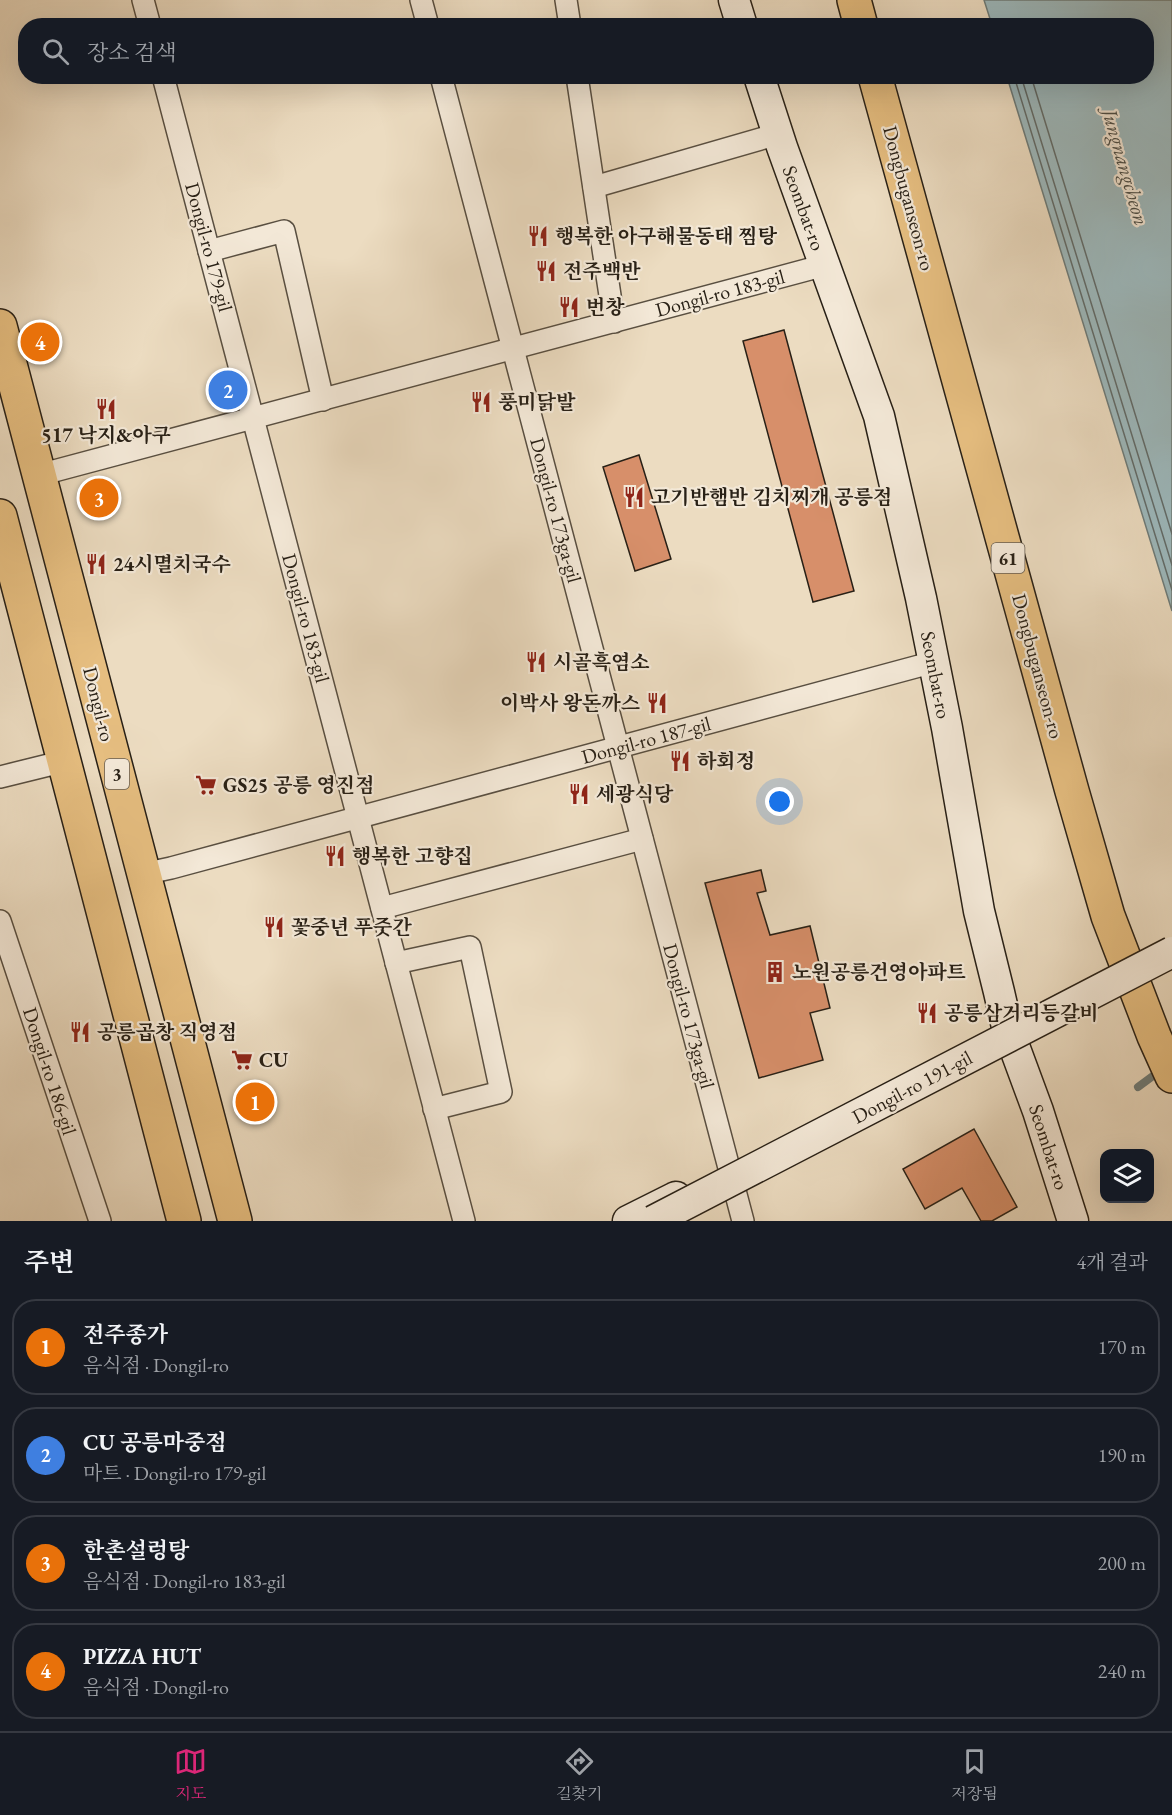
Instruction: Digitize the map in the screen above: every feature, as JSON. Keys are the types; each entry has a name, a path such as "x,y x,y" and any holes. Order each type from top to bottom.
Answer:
{"main road":[{"path":"734,0 740,18"},
{"path":"854,0 859,18"},
{"name":"Seombat-ro","path":"762,84 879,416 934,662 979,911 1011,1038 1038,1111 1073,1221"},
{"name":"Dongbuganseon-ro","path":"877,84 1108,916 1172,1076"},
{"name":"Dongil-ro","path":"0,326 235,1221"},
{"path":"1,525 18,578 65,761 179,1219"},
{"name":"Dongil-ro 191-gil","path":"652,1221 1172,951"},
{"name":"Dongil-ro 191-gil","path":"684,1221 736,1195 1011,1038"},
{"name":"Dongil-ro 191-gil","path":"628,1221 736,1195"}],"street":[{"path":"143,0 148,18"},
{"path":"421,0 426,18"},
{"path":"566,0 569,18"},
{"name":"Dongil-ro 179-gil","path":"165,84 254,418"},
{"name":"Dongil-ro 173ga-gil","path":"443,84 736,1195"},
{"path":"578,84 614,322"},
{"path":"594,187 778,134"},
{"path":"210,251 284,231 323,400"},
{"name":"Dongil-ro 183-gil","path":"39,475 825,265"},
{"name":"Dongil-ro 183-gil","path":"254,418 358,817"},
{"name":"Dongil-ro 187-gil","path":"143,874 934,662"},
{"path":"0,777 65,761"},
{"path":"358,817 464,1221"},
{"path":"382,908 642,839"},
{"name":"Dongil-ro 186-gil","path":"0,921 100,1221"},
{"path":"396,963 470,947 501,1092 434,1109"}],"water":[{"name":"Jungnangcheon","path":"984,0 1172,0 1172,611 1009,84 1154,84 1154,18 990,18"}],"building":[{"path":"784,330 854,591 813,602 743,341"},
{"path":"639,455 671,559 635,571 603,467"},
{"name":"노원공릉건영아파트","path":"761,870 766,891 757,893 770,935 810,926 830,1008 810,1013 823,1060 759,1078 705,883"},
{"path":"974,1129 1017,1207 992,1221 981,1221 962,1188 925,1209 903,1169"}],"waterway":[{"path":"1138,1087 1161,1070"}],"place":[{"name":"행복한 아구해물동태 찜탕","path":"538,236"},
{"name":"전주백반","path":"546,271"},
{"name":"번창","path":"569,307"},
{"name":"PIZZA HUT","path":"40,342"},
{"name":"CU 공릉마중점","path":"228,390"},
{"name":"풍미닭발","path":"481,402"},
{"name":"517 낙지&아구","path":"106,409"},
{"name":"고기반햄반 김치찌개 공릉점","path":"634,497"},
{"name":"한촌설렁탕","path":"99,498"},
{"name":"24시멸치국수","path":"96,564"},
{"name":"시골흑염소","path":"536,662"},
{"name":"이박사 왕돈까스","path":"657,703"},
{"name":"하회정","path":"680,761"},
{"name":"GS25 공릉 영진점","path":"206,785"},
{"name":"세광식당","path":"579,794"},
{"name":"행복한 고향집","path":"335,856"},
{"name":"꽃중년 푸줏간","path":"274,927"},
{"name":"노원공릉건영아파트","path":"775,972"},
{"name":"공릉삼거리등갈비","path":"927,1013"},
{"name":"공릉곱창 직영점","path":"80,1032"},
{"name":"CU","path":"242,1060"},
{"name":"전주종가","path":"255,1102"}]}
